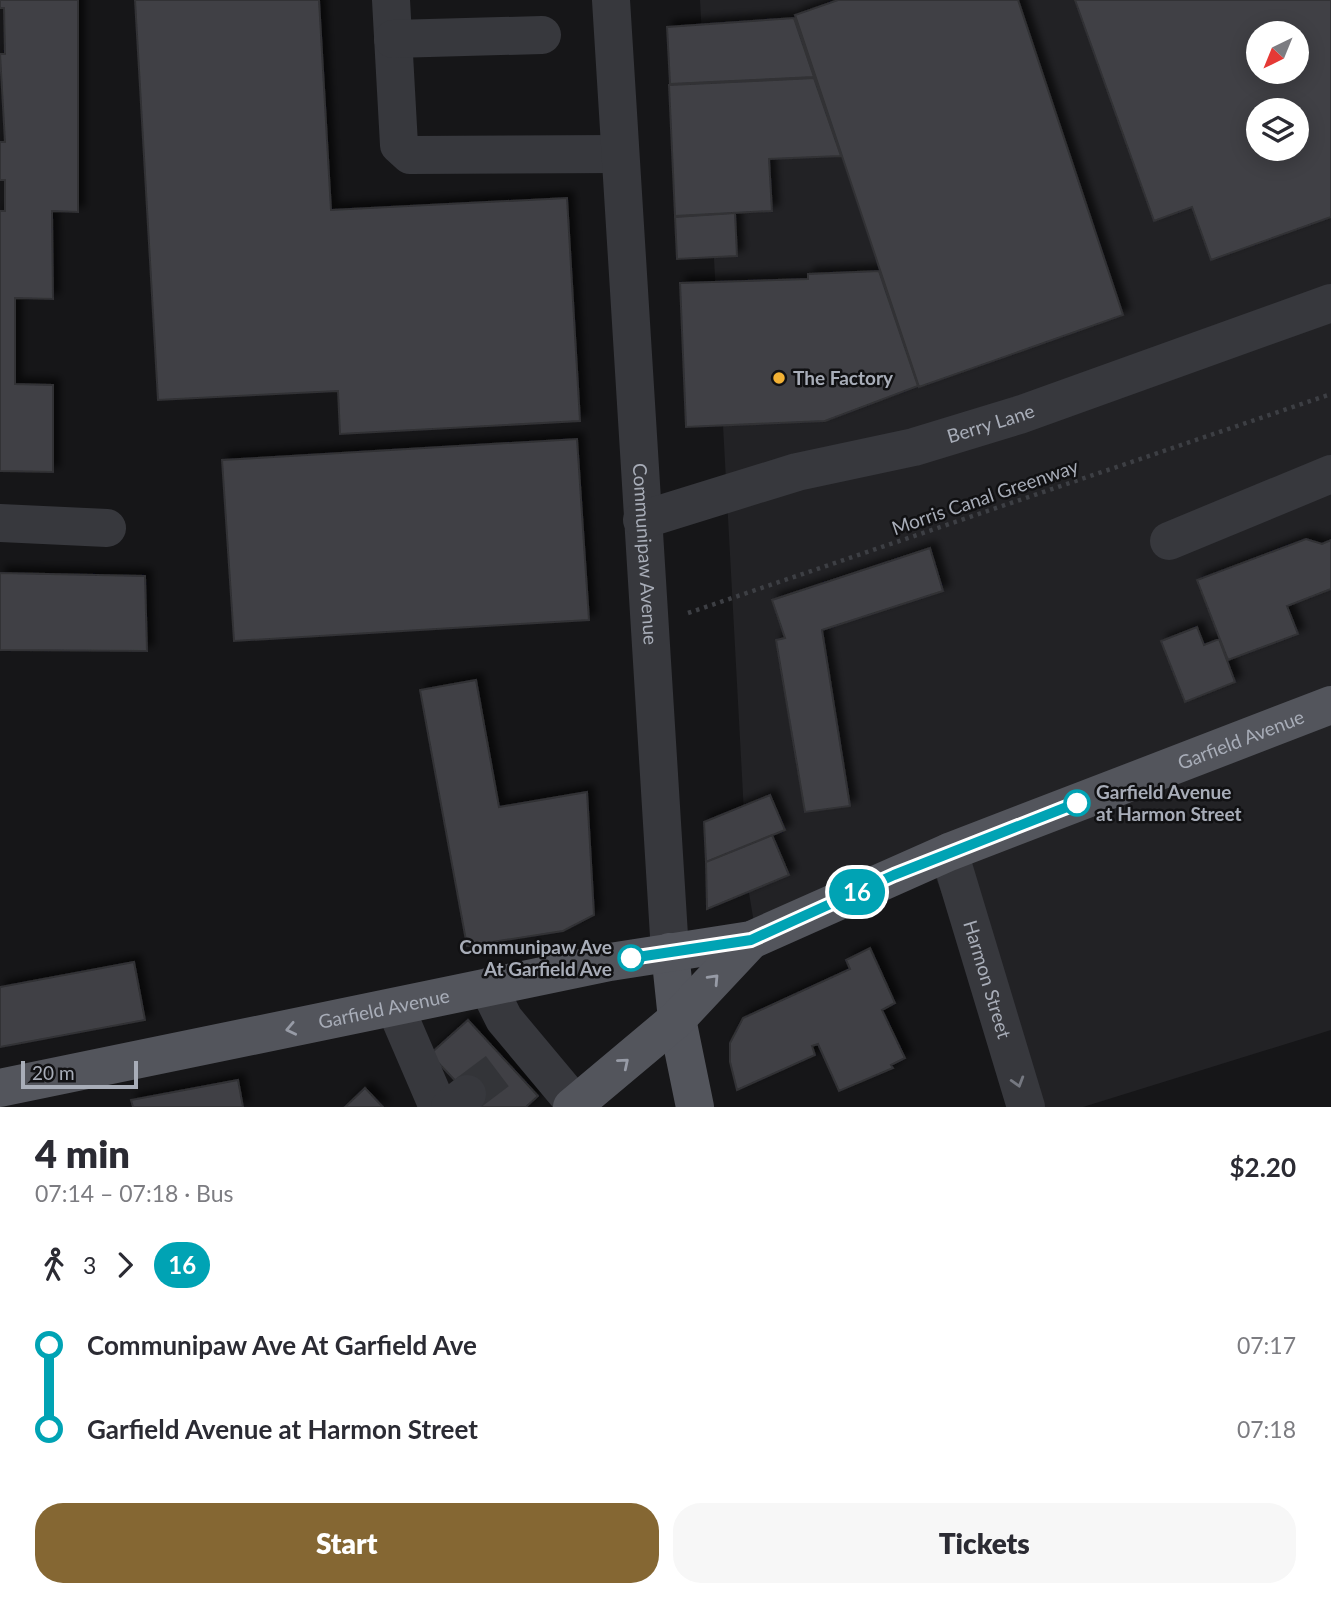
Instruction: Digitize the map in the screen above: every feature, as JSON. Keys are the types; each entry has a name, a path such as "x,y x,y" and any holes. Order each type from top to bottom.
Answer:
{"main road":[{"name":"Garfield Avenue","path":"0,1088 488,987 670,952 751,940 949,852 1331,705"},
{"path":"574,1106 677,1019 751,940"},
{"name":"Communipaw Avenue","path":"670,952 677,1019 695,1107"},
{"name":"Garfield Avenue","path":"23,1107 103,1068"}],"street":[{"path":"391,0 399,145 410,155 620,154"},
{"name":"Communipaw Avenue","path":"611,0 670,952"},
{"path":"393,39 542,35"},
{"name":"Berry Lane","path":"642,520 797,472 914,447 1019,415 1331,303"},
{"path":"1169,541 1331,474"},
{"path":"0,523 107,528"},
{"name":"Harmon Street","path":"949,852 1026,1107"},
{"path":"488,987 518,1056 574,1106"},
{"path":"395,1007 452,1103"}],"path":[{"name":"Morris Canal Greenway","path":"648,627 1331,394"}],"shaded area":[{"path":"700,0 1331,0 1331,1030 1083,1107 1022,1107 930,862 755,929 748,887"}],"building":[{"path":"0,0 78,0 78,212 52,211 53,299 15,298 15,384 53,385 53,472 0,471 0,211 5,211 5,180 0,180 0,142 5,142 0,54 5,54 4,8 0,8"},
{"path":"135,0 319,0 331,210 567,198 580,421 340,434 338,391 158,400"},
{"path":"838,0 1018,0 1123,315 919,387 795,15"},
{"path":"1075,0 1331,0 1331,217 1211,260 1192,207 1154,221"},
{"path":"794,18 814,77 670,84 667,27"},
{"path":"814,78 841,156 769,159 772,211 675,216 669,85"},
{"path":"735,213 737,256 677,259 675,217"},
{"path":"879,271 918,386 825,421 686,427 680,283 808,279 808,274"},
{"path":"577,439 589,620 234,641 222,460"},
{"path":"1306,539 1322,544 1331,540 1331,589 1287,606 1298,634 1228,660 1197,580"},
{"path":"930,548 943,591 822,630 850,806 805,812 776,640 785,638 772,600"},
{"path":"0,573 145,576 147,651 0,650"},
{"path":"1197,627 1204,645 1219,639 1235,682 1185,702 1161,641"},
{"path":"476,680 499,807 587,792 594,915 563,931 467,946 420,690"},
{"path":"770,795 785,830 706,862 704,822"},
{"path":"772,835 789,875 707,909 706,862"},
{"path":"870,948 895,1003 882,1010 905,1058 891,1065 893,1068 839,1091 818,1044 812,1046 815,1055 737,1090 730,1062 730,1043 743,1018 850,969 846,960"},
{"path":"134,962 145,1020 0,1047 0,987"},
{"path":"468,1020 538,1096 526,1107 480,1107 430,1054"},
{"path":"238,1080 243,1107 133,1107 131,1100"},
{"path":"365,1088 383,1107 345,1107"}],"tunnel":[{"path":"467,1094 508,1063"}],"bus line":[{"name":"16","path":"631,958 751,940 894,875 1077,803"}],"place":[{"name":"The Factory","path":"779,378"},
{"name":"Garfield Avenue at Harmon Street","path":"1077,803"},
{"name":"Communipaw Ave At Garfield Ave","path":"631,958"}]}
